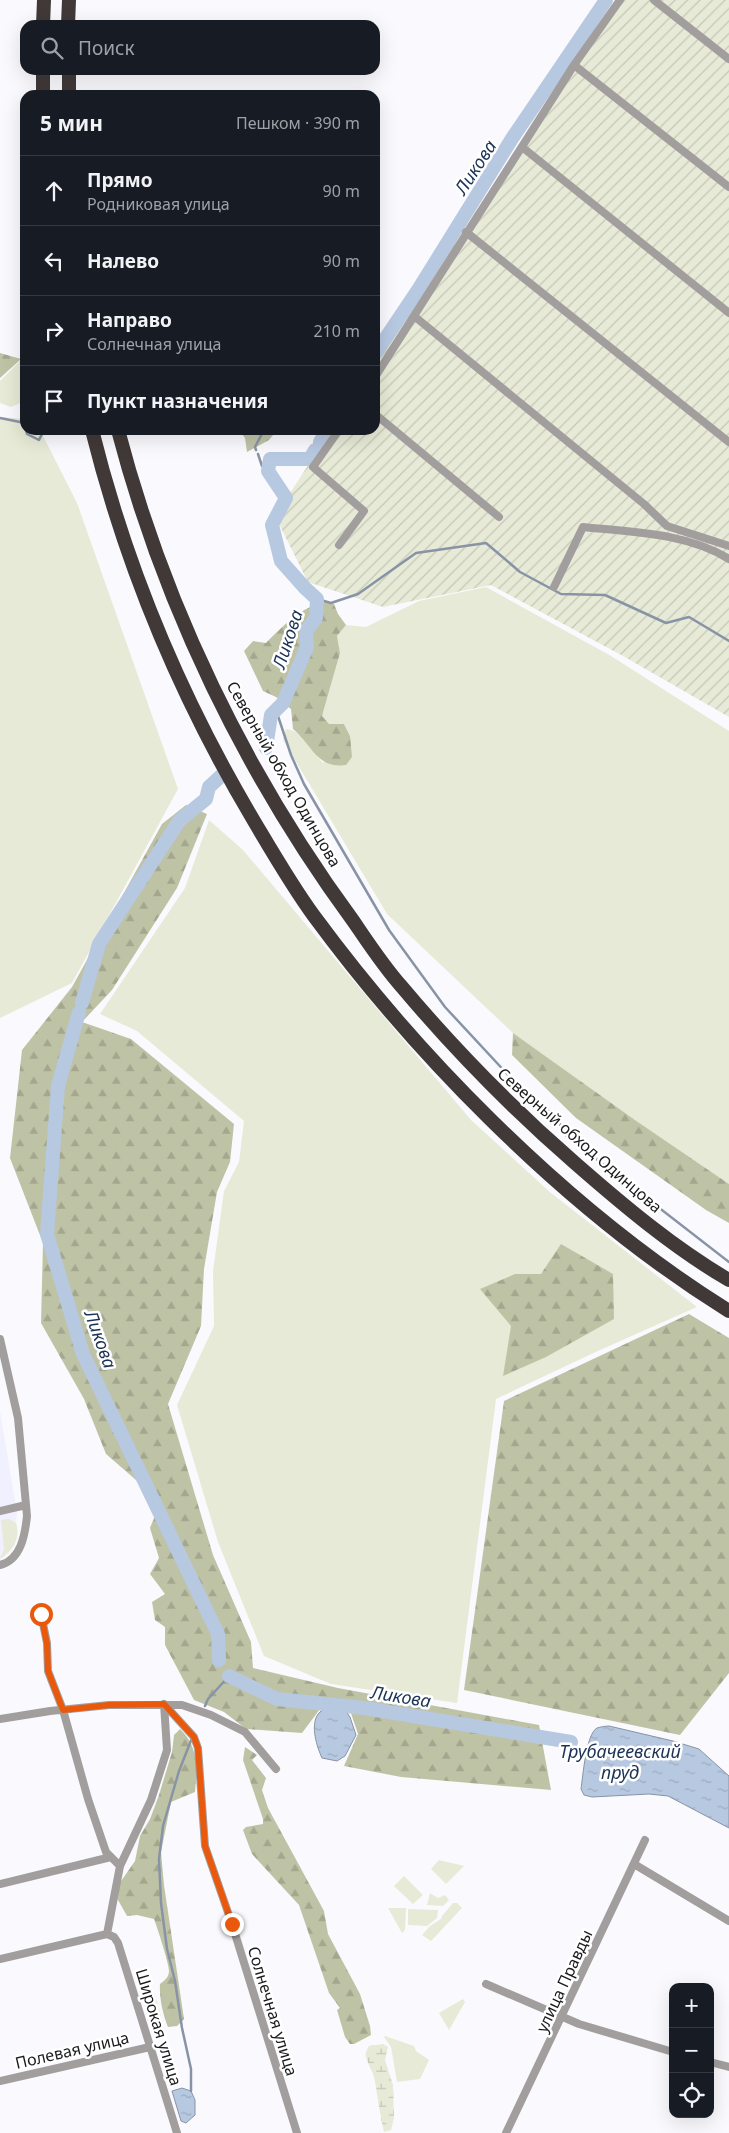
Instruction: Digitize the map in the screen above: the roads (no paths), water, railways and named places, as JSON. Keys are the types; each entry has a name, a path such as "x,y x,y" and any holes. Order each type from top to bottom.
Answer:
{"highway":[{"path":"43,20 44,0"},
{"path":"68,20 69,0"},
{"path":"43,75 43,90"},
{"path":"69,75 69,90"},
{"path":"93,435 123,537 145,598 176,672 206,736 242,800 277,860 314,915 379,1000 456,1086 525,1154 596,1216 651,1259 729,1311"},
{"name":"Северный обход Одинцова","path":"120,435 146,522 165,575 200,660 229,720 301,846 338,901 400,985 474,1070 542,1134 609,1193 707,1268 729,1280"}],"street":[{"path":"380,369 574,65 620,0"},
{"path":"654,0 729,59"},
{"path":"574,65 729,187"},
{"path":"522,147 729,313"},
{"path":"466,232 729,442"},
{"path":"414,316 644,504 667,526 729,546"},
{"path":"380,418 499,517"},
{"path":"335,435 312,467 364,511 339,545"},
{"path":"554,588 583,528 645,533 696,543 729,559"},
{"path":"0,1338 18,1418 26,1505 26,1531 20,1548 16,1556 0,1565"},
{"path":"0,1511 26,1505"},
{"path":"41,1614 47,1644 48,1671 63,1710 88,1799 106,1852 120,1866"},
{"path":"0,1959 107,1934 120,1866 151,1800 167,1750 164,1704"},
{"name":"Солнечная улица","path":"164,1704 194,1737 198,1748 205,1846 232,1924 297,2133"},
{"path":"0,1719 109,1705 182,1705 211,1715 245,1732 276,1769"},
{"name":"улица Правды","path":"506,2133 645,1840"},
{"path":"0,1884 112,1857"},
{"path":"634,1864 729,1921"},
{"name":"Широкая улица","path":"107,1934 114,1937 118,1943 177,2133"},
{"path":"486,1984 578,2024 669,2051"},
{"name":"Полевая улица","path":"0,2081 150,2047"},
{"path":"714,2063 729,2067"}],"water":[{"path":"339,1702 350,1717 356,1735 345,1756 337,1761 322,1758 314,1730 318,1714 325,1708"},
{"name":"Трубачеевский пруд","path":"609,1726 699,1749 729,1776 729,1828 668,1796 649,1794 592,1797 584,1795 581,1789 590,1738 597,1728"},
{"path":"182,2088 191,2091 195,2100 195,2115 186,2123 181,2121 172,2091"}],"waterway":[{"name":"Ликова","path":"380,347 418,290 513,137 606,0"},
{"path":"0,418 20,422"},
{"path":"29,435 39,440 42,435"},
{"path":"256,450 255,447 261,435"},
{"name":"Ликова","path":"320,442 324,435"},
{"name":"Ликова","path":"266,748 271,715 283,703 307,647 306,631 316,618 317,599 281,561 272,525 286,498 268,471 270,459 310,459 315,450"},
{"path":"258,454 262,466 269,466"},
{"path":"317,599 331,603 358,594 416,553 486,543 520,572 561,594 605,595 666,623 689,617 729,641"},
{"path":"276,710 291,755 304,784 389,930 445,1007 536,1105 554,1116 564,1134 729,1262"},
{"name":"Ликова","path":"82,1003 99,944 179,821 206,799 209,787 222,775"},
{"name":"Ликова","path":"79,1012 58,1086 47,1234 83,1354 218,1634 219,1660"},
{"path":"205,1706 208,1699 229,1676"},
{"name":"Ликова","path":"229,1676 277,1699 364,1708 571,1742"},
{"path":"191,2091 191,2069 182,2028 175,1981 167,1949 161,1903 159,1859 163,1826 179,1771 192,1738"}]}
